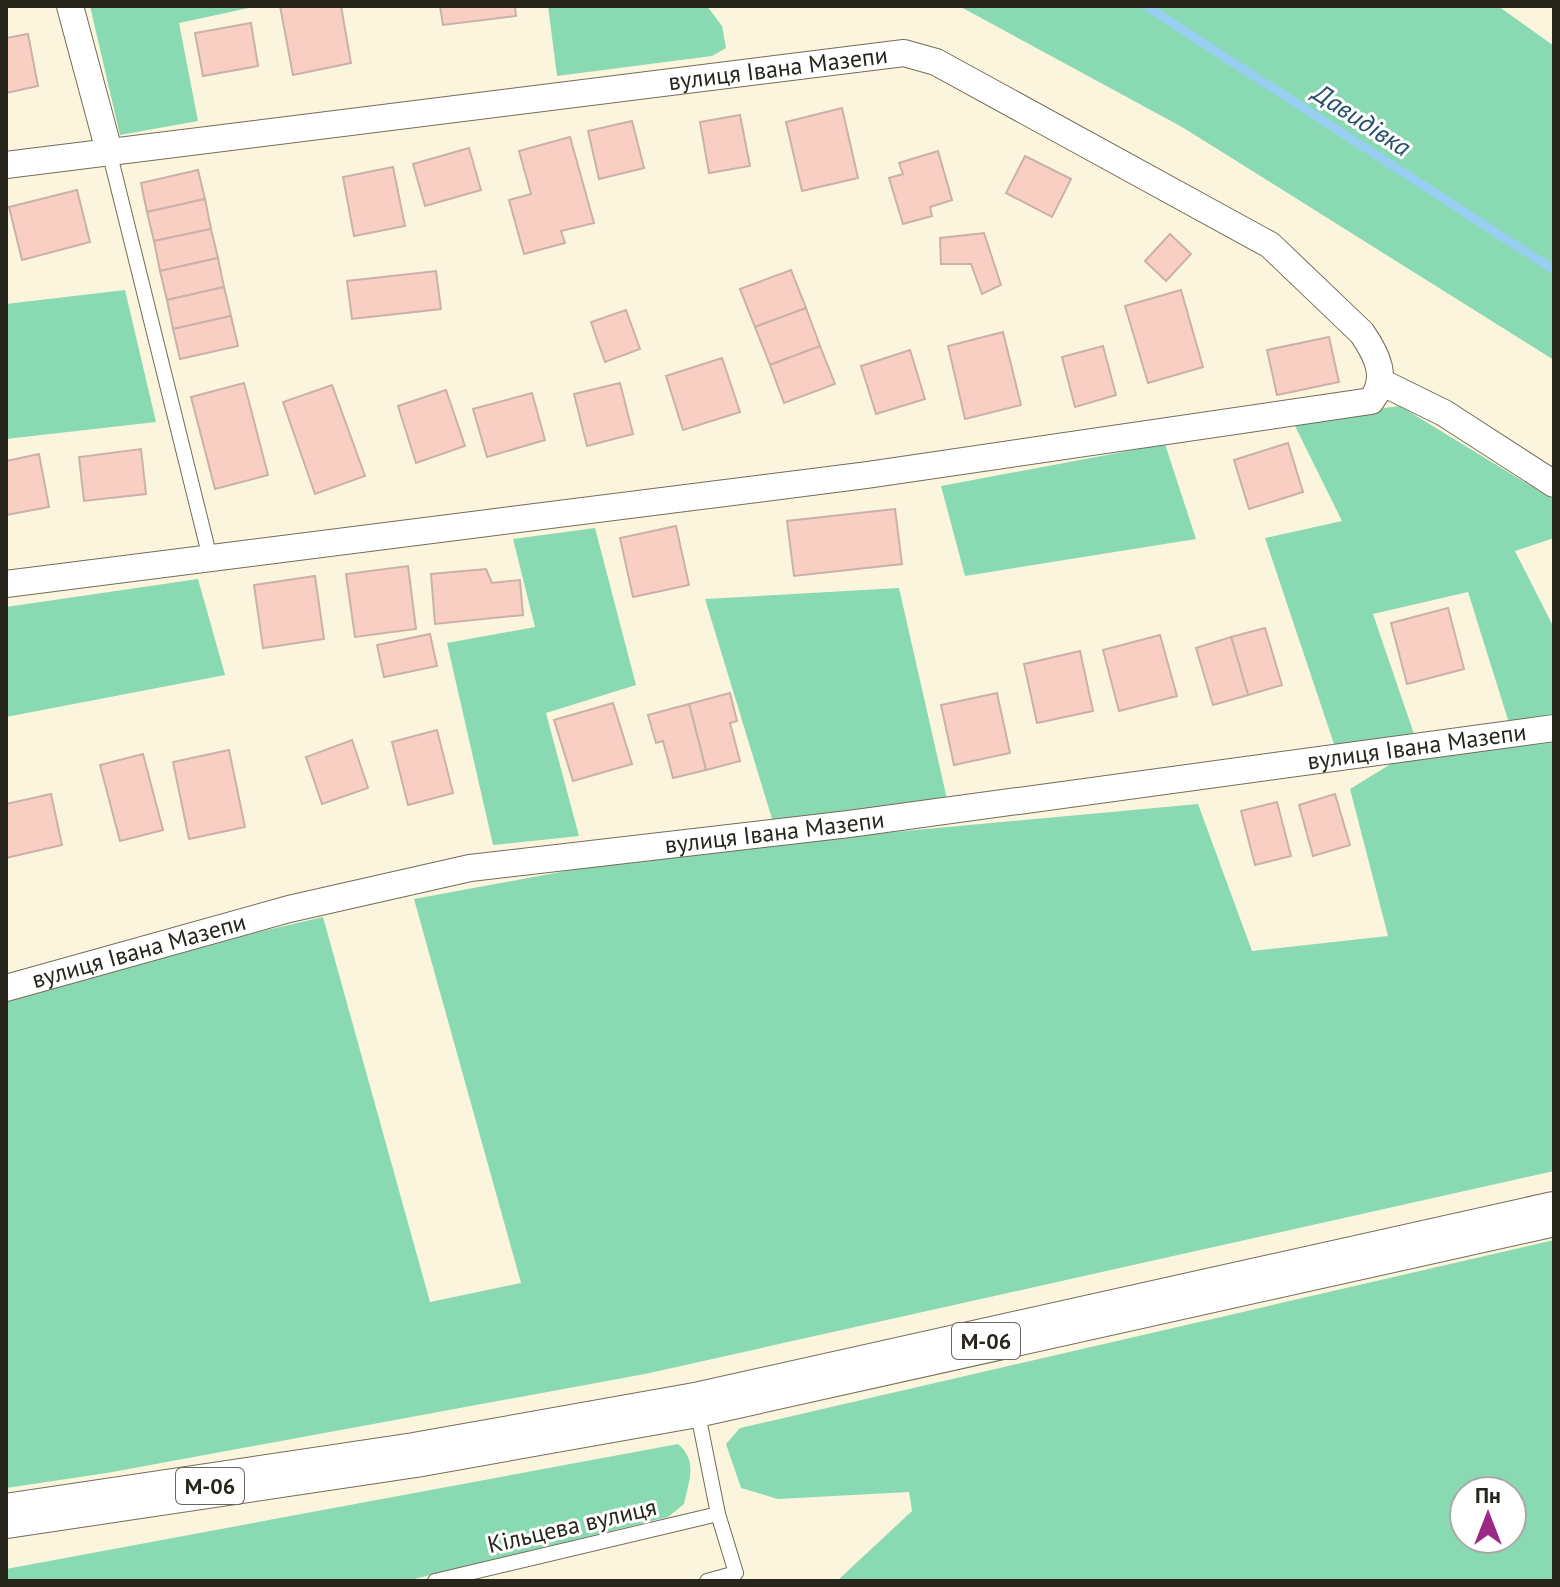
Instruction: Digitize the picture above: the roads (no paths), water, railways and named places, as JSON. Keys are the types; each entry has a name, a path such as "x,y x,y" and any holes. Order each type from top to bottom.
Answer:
{"highway":[{"name":"М-06","path":"6,1516 415,1455 696,1405 1554,1214"}],"street":[{"path":"70,6 109,151"},
{"name":"вулиця Івана Мазепи","path":"6,165 904,53 936,62 1270,245 1362,333 1372,347 1381,370 1381,382"},
{"path":"6,584 867,475 1371,401 1381,382 1444,413 1554,484"},
{"name":"вулиця Івана Мазепи","path":"6,988 289,909 470,868 849,824 1554,728"}],"lane":[{"path":"109,151 210,558"},
{"path":"696,1405 718,1514 736,1573 707,1581"},
{"name":"Кільцева вулиця","path":"435,1581 718,1514"}],"waterway":[{"name":"Давидівка","path":"1146,6 1554,270"}]}
